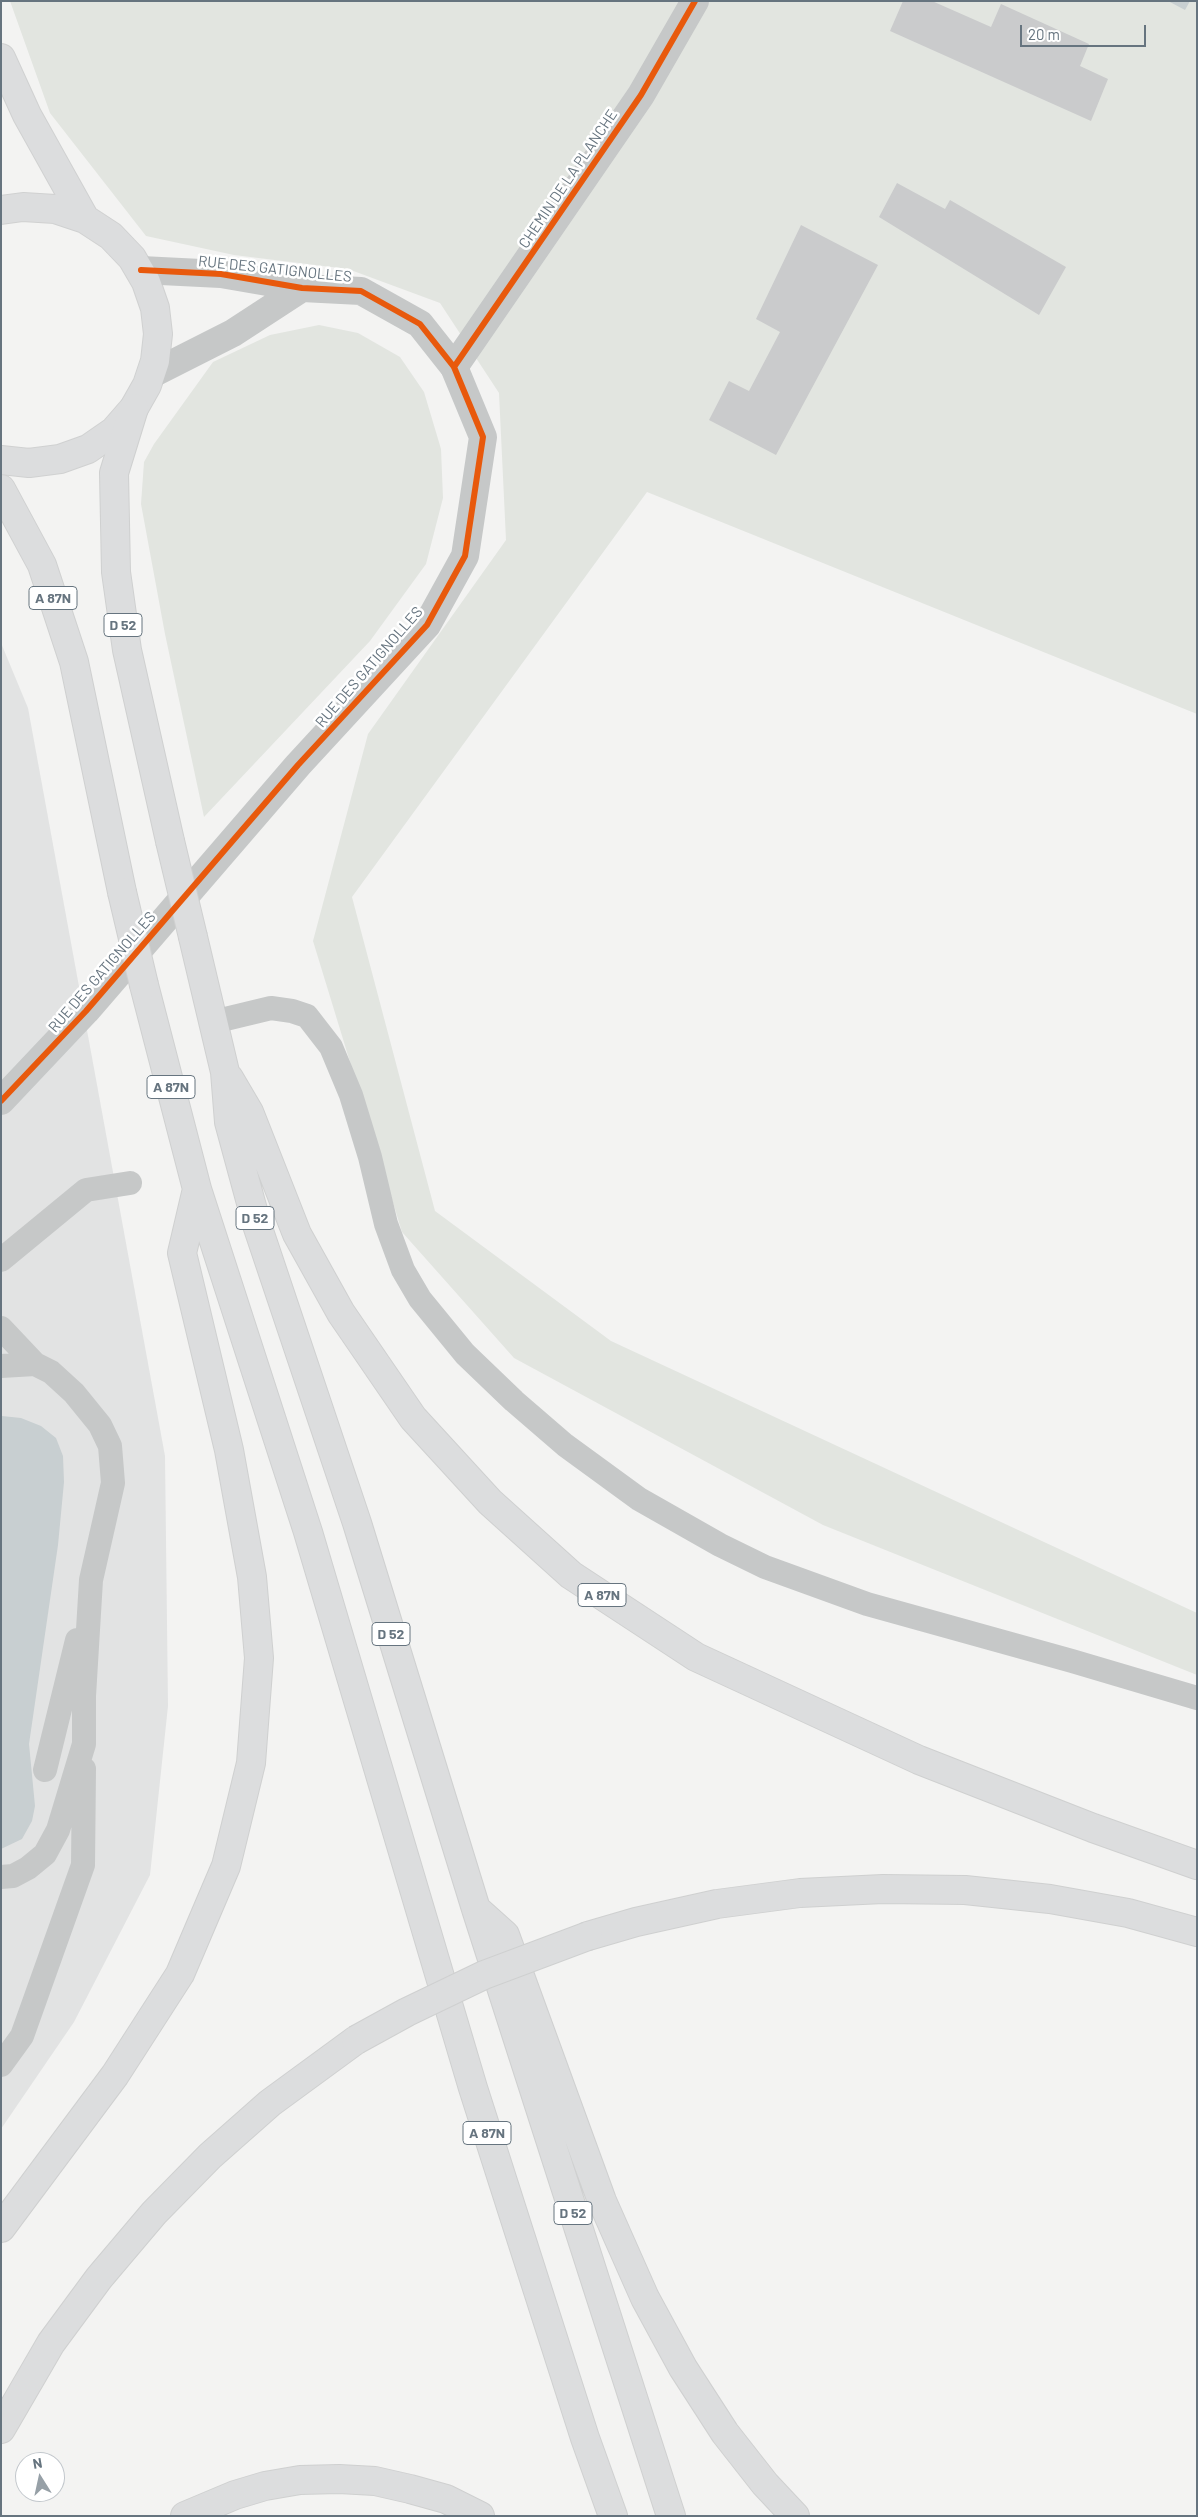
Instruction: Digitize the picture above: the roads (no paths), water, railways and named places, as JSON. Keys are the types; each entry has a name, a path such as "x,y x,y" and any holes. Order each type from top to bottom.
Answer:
{"main road":[{"path":"1,58 27,115 85,219"},
{"path":"1,210 39,207 55,209 85,219 111,236 132,258 140,270 152,295 157,321 157,347 152,374 134,408 108,436 74,455 60,460 29,464 1,460"},
{"name":"D 52","path":"134,408 114,473 116,572 127,650 225,1072 229,1122 257,1225 357,1523 476,1909 671,2516"},
{"name":"A 87N","path":"1,489 42,565 74,662 122,892 197,1189 308,1532 473,2088 585,2438 613,2516"},
{"name":"A 87N","path":"225,1072 249,1112 297,1234 341,1313 412,1418 490,1502 572,1575 705,1661 920,1760 1093,1828 1197,1865"},
{"path":"1,2228 115,2075 180,1974 226,1866 251,1763 258,1658 252,1577 229,1450 182,1253 197,1189"},
{"path":"1,2429 51,2343 99,2278 154,2213 210,2156 270,2103 356,2040 484,1975 588,1936 636,1922 718,1904 800,1893 883,1889 965,1890 1050,1899 1128,1913 1197,1932"},
{"path":"476,1909 505,1935 602,2201 645,2298 683,2368 725,2433 765,2484 796,2516"},
{"path":"185,2516 235,2494 265,2486 300,2480 339,2479 375,2481 410,2488 446,2500 480,2516"}],"street":[{"name":"CHEMIN DE LA PLANCHE","path":"454,367 641,95 695,1"},
{"name":"RUE DES GATIGNOLLES","path":"1,1101 86,1011 298,765 427,625 465,556 483,437 454,367 420,324 361,292 302,288 222,274 140,270"},
{"name":"RUE DES GATIGNOLLES","path":"152,374 233,333 302,288"}],"lane":[{"path":"213,1022 271,1008 292,1010 307,1016 331,1047 351,1095 370,1157 386,1224 403,1270 420,1299 465,1354 514,1401 565,1445 639,1498 720,1545 766,1567 867,1604 1197,1698"},
{"path":"1,1260 86,1190 130,1183"},
{"path":"1,1328 35,1364 51,1372 74,1393 100,1425 110,1446 113,1483 45,1770"},
{"path":"1,1366 35,1364"},
{"path":"1,2065 22,2036 83,1865 84,1696 91,1580"},
{"path":"1,1877 13,1876 28,1868 45,1854 58,1830 84,1744"}]}
